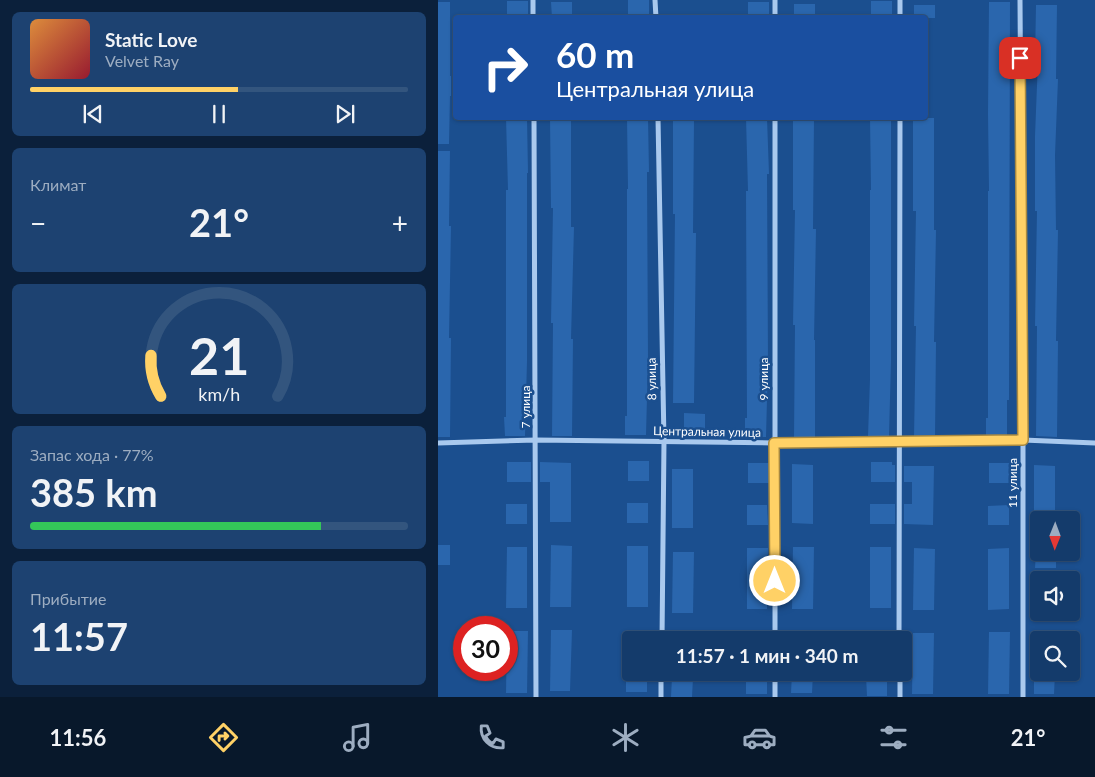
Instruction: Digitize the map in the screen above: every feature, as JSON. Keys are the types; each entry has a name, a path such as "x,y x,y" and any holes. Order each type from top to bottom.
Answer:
{"street":[{"path":"533,0 533,15"},
{"path":"655,0 656,15"},
{"path":"775,0 775,15"},
{"path":"900,0 900,15"},
{"name":"11 улица","path":"1020,0 1023,697"},
{"name":"7 улица","path":"534,120 536,697"},
{"name":"8 улица","path":"658,120 664,441 662,631"},
{"name":"9 улица","path":"774,120 775,631"},
{"path":"900,120 900,631"},
{"name":"Центральная улица","path":"438,444 536,440 774,443 1023,440 1096,443"},
{"path":"661,697 662,681"},
{"path":"775,681 775,697"},
{"path":"900,681 900,697"}],"building":[{"path":"628,0 649,0 649,15 628,15"},
{"path":"507,1 528,1 528,15 507,15"},
{"path":"871,1 892,1 892,15 871,15"},
{"path":"438,2 450,2 451,96 449,144 438,144"},
{"path":"551,2 572,2 572,15 552,15"},
{"path":"748,2 769,2 769,15 748,15"},
{"path":"989,2 1010,2 1009,400 1007,400 1007,436 986,436 986,418 988,418"},
{"path":"794,4 815,4 815,15 794,15"},
{"path":"914,5 935,5 935,18 928,18 928,15 914,15"},
{"path":"1036,5 1057,5 1056,79 1058,79 1055,155 1056,230 1058,230 1057,437 1036,436 1037,211 1035,211 1035,136 1038,60 1035,60"},
{"path":"934,118 934,230 936,230 935,437 914,437 916,211 913,211 913,120"},
{"path":"506,120 527,120 527,361 525,436 505,436 506,190 508,190"},
{"path":"550,120 571,120 571,227 574,227 571,339 573,339 572,436 552,436 553,208 551,208"},
{"path":"627,120 648,120 648,360 646,435 625,435 625,416 627,416"},
{"path":"673,120 694,120 693,233 696,233 694,403 673,403 675,214 673,214"},
{"path":"746,120 767,120 769,174 767,174 768,362 766,437 745,437 745,418 747,418 746,191 748,191"},
{"path":"793,120 814,120 813,229 816,229 815,438 794,438 795,210 793,210"},
{"path":"870,120 891,120 891,361 889,436 868,436"},
{"path":"438,151 450,151 450,437 438,437"},
{"path":"684,413 705,414 705,433 684,433"},
{"path":"628,461 649,461 649,481 628,481"},
{"path":"507,462 531,462 531,482 507,482"},
{"path":"540,462 571,463 571,522 550,522 550,482 540,482"},
{"path":"871,462 892,462 892,465 895,465 895,482 871,482"},
{"path":"748,463 769,463 769,483 748,483"},
{"path":"989,463 1010,463 1010,483 989,483"},
{"path":"792,464 813,465 813,524 792,523"},
{"path":"1034,465 1055,466 1055,511 1034,511"},
{"path":"904,466 934,466 933,525 904,524 904,504 912,504 912,482 904,482"},
{"path":"672,469 693,469 693,528 672,528"},
{"path":"627,503 648,503 648,523 627,523"},
{"path":"506,504 527,504 527,524 506,524"},
{"path":"870,504 895,504 895,524 870,524"},
{"path":"747,505 767,505 768,525 747,525"},
{"path":"1009,505 1009,525 988,525 988,506"},
{"path":"438,545 450,545 450,565 438,565"},
{"path":"551,545 572,546 571,607 550,607"},
{"path":"627,546 648,546 648,607 627,607"},
{"path":"507,547 527,547 527,608 506,608"},
{"path":"793,547 814,547 813,609 792,609"},
{"path":"870,547 891,547 891,608 870,608"},
{"path":"747,548 768,548 767,609 747,609"},
{"path":"914,548 935,549 934,610 913,610"},
{"path":"1009,548 1009,609 988,610 988,549"},
{"path":"673,552 694,552 693,613 672,613"},
{"path":"1035,561 1056,561 1056,568 1035,568"},
{"path":"551,630 572,630 570,691 550,691"},
{"path":"518,631 528,631 527,693 506,693 506,681 518,681"},
{"path":"989,632 1010,632 1009,694 988,694"},
{"path":"913,633 934,633 933,694 912,694"},
{"path":"626,681 647,681 647,692 626,692"},
{"path":"672,681 693,681 692,697 671,697"},
{"path":"746,681 767,681 767,694 746,694"},
{"path":"792,681 813,681 812,693 791,693"},
{"path":"866,681 887,681 887,696 867,696"},
{"path":"1034,681 1055,681 1054,694 1034,694"}],"route":[{"path":"775,581 774,443 1023,440 1020,58"}]}
